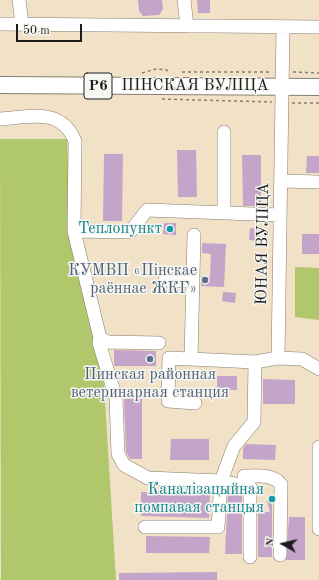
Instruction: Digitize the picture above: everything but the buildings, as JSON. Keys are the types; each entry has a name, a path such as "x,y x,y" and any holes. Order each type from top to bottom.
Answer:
{"main road":[{"name":"ПІНСКАЯ ВУЛІЦА","path":"0,85 319,87"}],"street":[{"path":"19,0 22,24"},
{"path":"184,0 187,26"},
{"path":"0,24 319,27"},
{"name":"ЮНАЯ ВУЛІЦА","path":"278,358 280,215 282,180 283,27"},
{"path":"0,119 46,116 60,122 70,131 75,142 74,231 100,338 99,343 116,398 118,454 124,465 148,478 247,481 265,476 277,479 281,484 280,555"},
{"path":"224,132 224,213"},
{"path":"282,180 319,182"},
{"path":"74,231 130,232 147,210 280,215"},
{"path":"191,358 194,235"},
{"path":"165,280 193,281"},
{"path":"100,338 107,342 159,343"},
{"path":"195,403 168,401 169,358 255,362 278,358 302,359 319,369"},
{"path":"145,527 218,527 221,481 234,446 254,422 255,362"},
{"path":"319,447 319,529"},
{"path":"230,457 247,481 250,557"}],"path":[{"path":"182,72 283,87 319,103"},
{"path":"159,99 283,87 319,73"}],"green space":[{"path":"0,139 67,139 71,235 104,385 116,580 1,580"},
{"path":"295,267 319,268 319,320 295,317"}],"place":[{"name":"Теплопункт","path":"170,229"},
{"name":"КУМВП «Пінскае раённае ЖКГ»","path":"205,280"},
{"name":"Пинская районная ветеринарная станция","path":"150,359"},
{"name":"Каналізацыйная помпавая станцыя","path":"272,499"}]}
